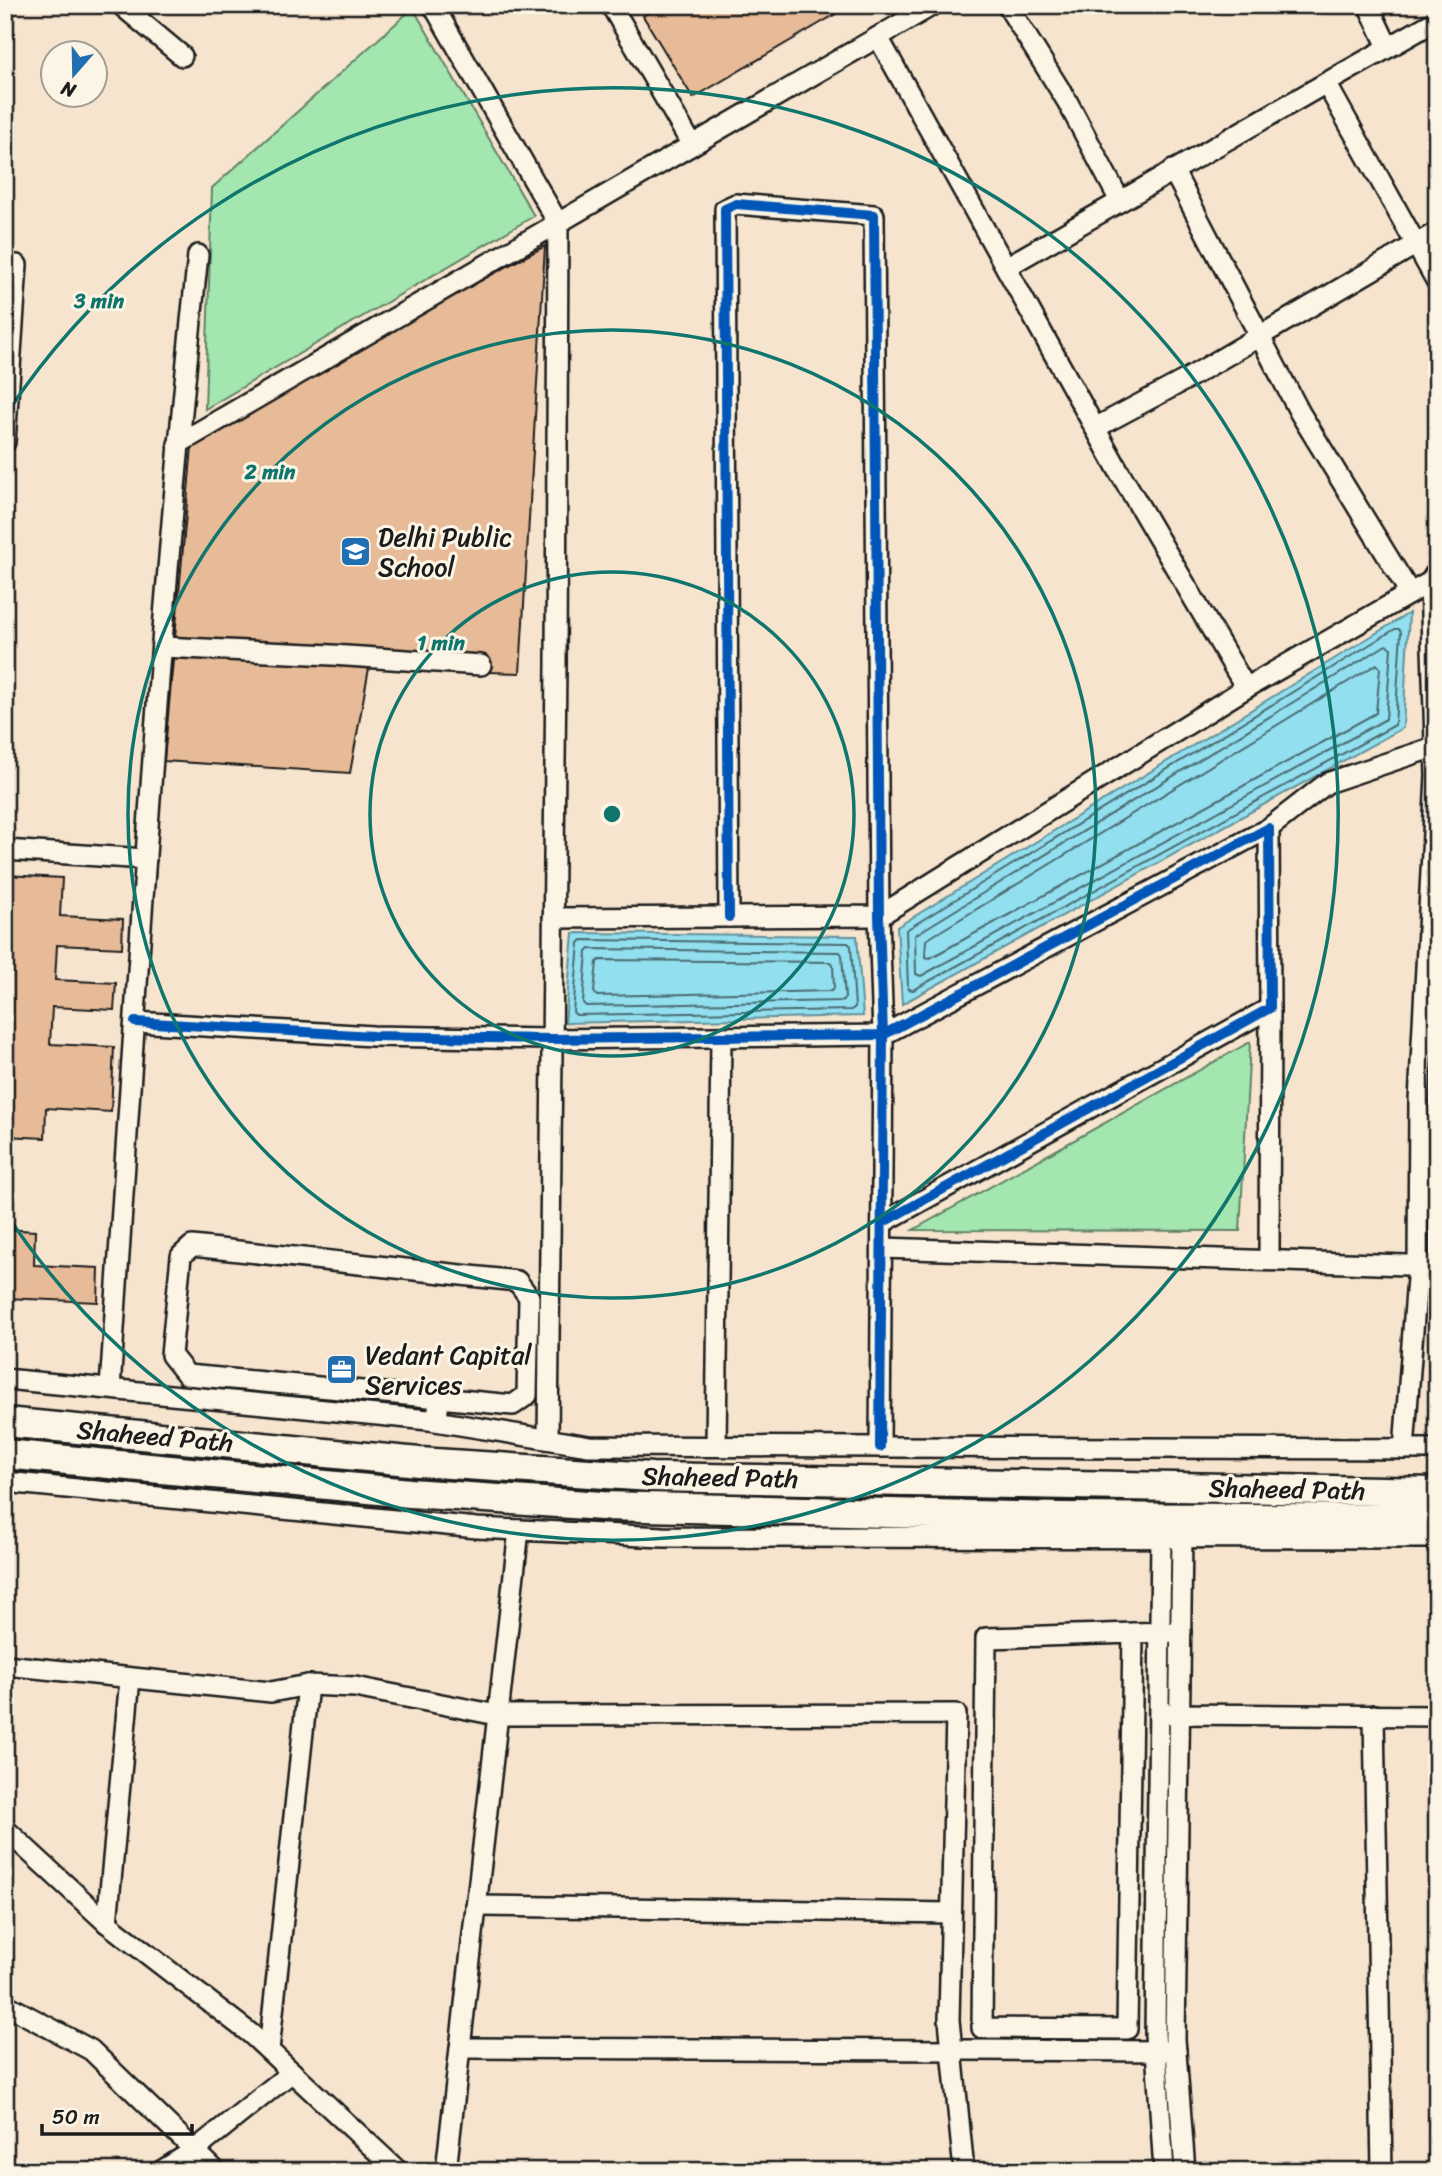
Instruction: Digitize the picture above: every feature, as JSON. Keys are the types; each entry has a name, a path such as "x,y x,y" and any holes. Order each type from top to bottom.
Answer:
{"highway":[{"name":"Shaheed Path","path":"5,1422 419,1462 652,1477 1437,1492"},
{"name":"Shaheed Path","path":"5,1454 410,1493 602,1506 1062,1517 1437,1519"}],"street":[{"path":"121,5 182,56"},
{"path":"433,5 558,223 548,1439"},
{"path":"178,444 933,5"},
{"path":"1007,5 1067,101 1120,201"},
{"path":"1368,5 1388,47"},
{"path":"619,8 692,145"},
{"path":"1006,267 1437,20"},
{"path":"877,37 1096,429 1247,688"},
{"path":"1326,83 1437,282"},
{"path":"1172,170 1300,413 1410,593"},
{"path":"729,917 725,209 736,204 874,215 879,916 883,1035 880,1447"},
{"path":"1096,429 1437,232"},
{"path":"110,1388 162,647 178,444 198,255"},
{"path":"5,442 17,265"},
{"path":"554,918 879,916 1247,688 1433,577"},
{"path":"1404,1449 1427,1266 1419,1101 1437,746 1433,577"},
{"path":"162,647 331,654 481,665"},
{"path":"135,1022 373,1036 552,1039 883,1035 1269,828 1327,783 1437,746"},
{"path":"1269,828 1269,1259"},
{"path":"5,850 146,859"},
{"path":"882,1223 1270,1007"},
{"path":"716,1446 721,1038"},
{"path":"192,1246 517,1280 529,1297 527,1395 513,1405 439,1398 187,1375 171,1355 181,1256 192,1246"},
{"path":"882,1248 1427,1266"},
{"path":"5,1379 437,1422 589,1446 1437,1449"},
{"path":"286,1406 289,1385"},
{"path":"437,1422 439,1398"},
{"path":"5,1482 477,1528 663,1537 1437,1538"},
{"path":"446,2171 519,1530"},
{"path":"1161,1537 1159,1714 1166,2051 1185,2171"},
{"path":"1164,2171 1166,2051 1180,1714 1182,1537"},
{"path":"1133,1633 1127,2029 982,2028 986,1638 1160,1632 1181,1632"},
{"path":"5,1665 271,1692 309,1685 355,1686 497,1715 956,1714 949,2020 964,2171"},
{"path":"107,1923 130,1678"},
{"path":"269,2050 309,1685"},
{"path":"1159,1714 1437,1716"},
{"path":"1374,1715 1382,2171"},
{"path":"5,1829 107,1923 251,2034 398,2171"},
{"path":"476,1906 951,1913"},
{"path":"5,2004 90,2050 216,2171"},
{"path":"460,2048 1166,2051"},
{"path":"161,2171 195,2150 292,2072"}],"green space":[{"path":"413,8 534,216 205,409 212,188"},
{"path":"1250,1042 1240,1231 913,1230"}],"water":[{"path":"1409,613 1403,728 902,1004 897,927"},
{"path":"573,933 857,936 863,1016 565,1023"}],"building":[{"path":"661,5 851,5 693,98 643,16"},
{"name":"Delhi Public School","path":"545,246 520,673 369,668 350,773 164,761 193,435"},
{"path":"5,875 62,878 60,916 123,919 122,948 57,945 55,980 116,983 114,1010 52,1007 50,1044 114,1047 111,1112 46,1108 45,1138 5,1136"},
{"path":"5,1229 35,1231 34,1265 99,1268 98,1302 5,1298"}],"cycle path":[{"path":"729,917 725,209 736,204 874,215 879,916 883,1035 880,1447"},
{"path":"135,1022 373,1036 552,1039 883,1035 1269,828 1270,1008 882,1223"}],"place":[{"name":"Delhi Public School","path":"355,552"},
{"name":"Vedant Capital Services","path":"342,1370"}]}
